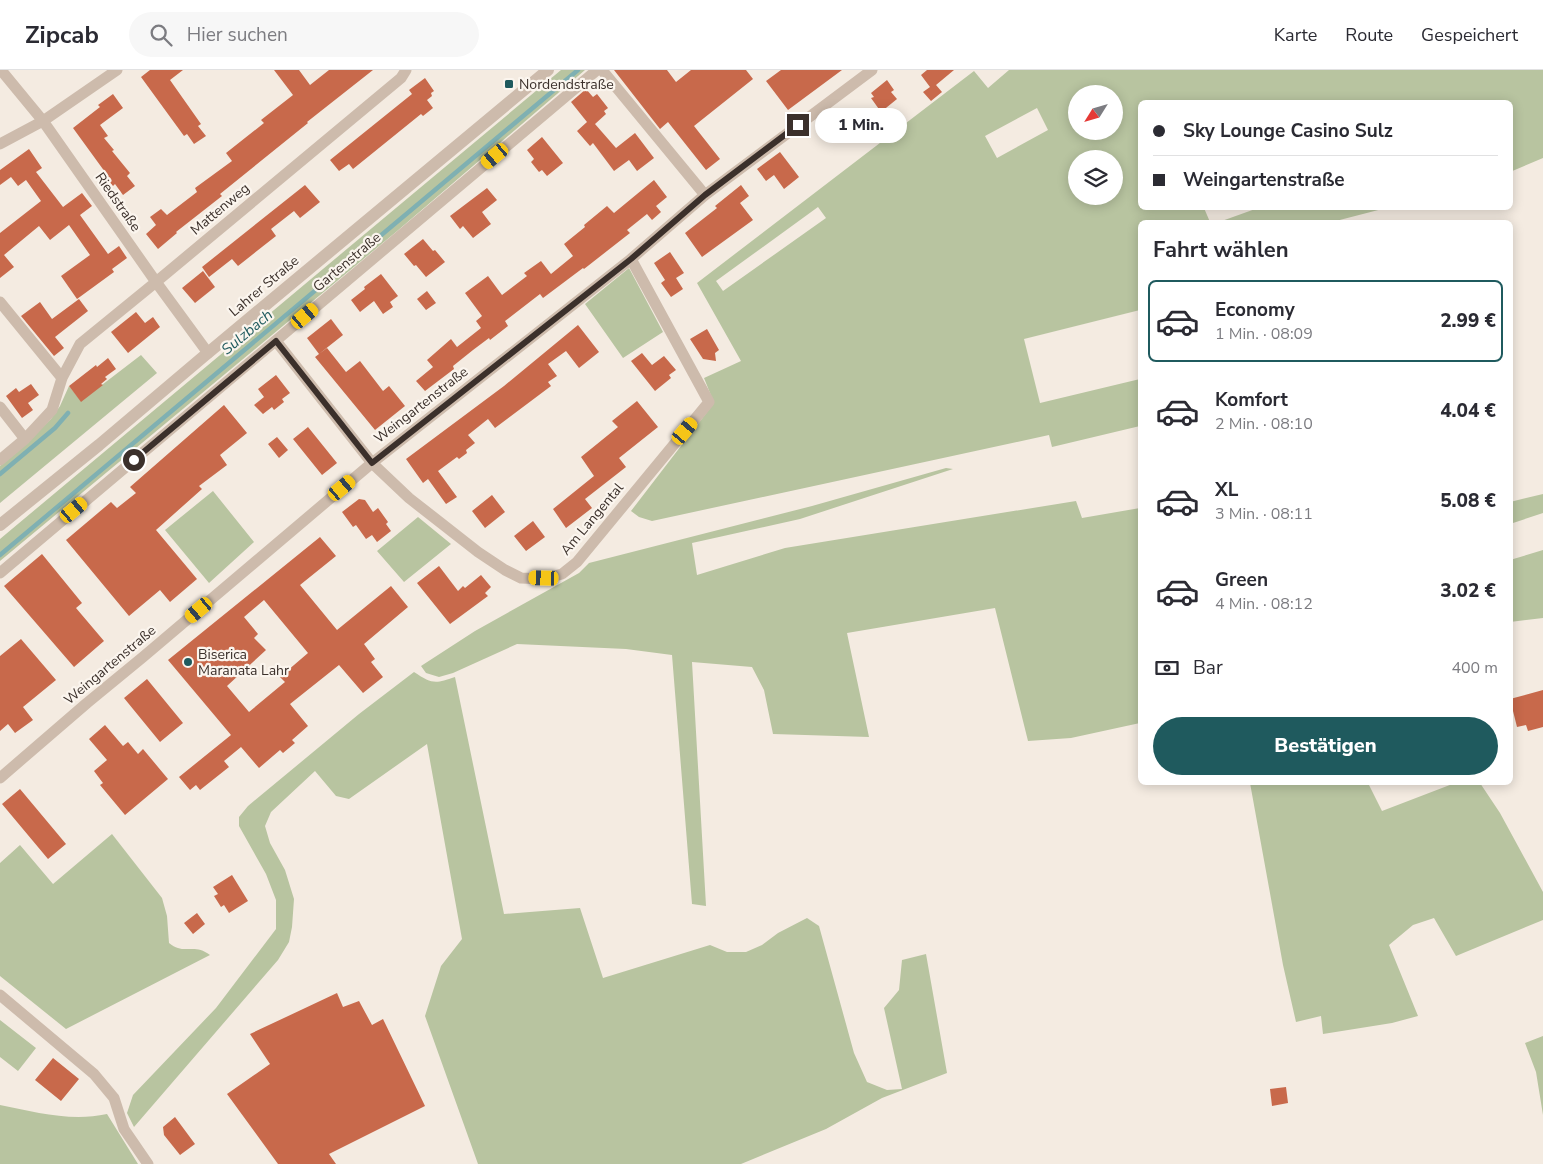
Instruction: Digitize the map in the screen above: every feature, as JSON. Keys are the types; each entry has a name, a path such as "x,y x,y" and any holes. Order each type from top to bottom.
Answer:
{"street":[{"name":"Riedstraße","path":"1,70 43,121 208,353"},
{"path":"0,144 43,121 117,70"},
{"name":"Mattenweg","path":"0,460 25,439 52,410 62,378 80,344 401,78 406,70"},
{"name":"Lahrer Straße","path":"0,526 99,446 548,70"},
{"name":"Gartenstraße","path":"0,573 597,70"},
{"path":"602,70 705,195"},
{"name":"Weingartenstraße","path":"0,778 372,463 631,259 705,195 872,70"},
{"name":"Am Langental","path":"276,341 372,463 409,498 478,552 521,578 544,578 562,574 577,562 708,402 631,259"},
{"path":"0,302 62,378"},
{"path":"0,407 25,439"},
{"path":"0,995 94,1074 106,1087 114,1098 124,1129 148,1164"}],"green space":[{"path":"561,70 585,70 396,232 0,561 0,539"},
{"path":"1009,70 1543,70 1543,158 1513,171 1513,100 1138,100 1138,210 1205,210 1209,220 1138,220 1138,310 1024,339 1040,403 1138,379 1138,426 1052,447 1049,435 652,521 639,517 631,511 714,403 704,378 741,361 697,283 974,71 988,88","holes":["1037,108 1048,130 997,158 985,136","818,207 826,218 723,291 716,281"]},
{"path":"1252,210 1378,210 1340,220 1225,220"},
{"path":"629,268 663,332 623,358 585,304"},
{"path":"141,355 157,373 0,503 0,466 51,419 60,406 69,386 81,401"},
{"path":"946,468 953,469 800,519 692,543 697,575 785,548 1076,501 1082,518 1138,508 1138,723 1071,738 1028,741 995,608 847,633 869,737 773,734 764,690 752,667 692,662 706,906 692,904 672,655 626,649 517,644 453,673 439,677 426,673 421,666 475,631 579,573 589,563 812,506"},
{"path":"213,491 254,542 209,583 165,530"},
{"path":"1543,494 1543,513 1513,523 1513,501"},
{"path":"418,517 451,544 404,582 377,551"},
{"path":"1543,550 1543,618 1513,622 1513,559"},
{"path":"414,672 434,682 455,677 504,914 580,908 603,978 710,945 727,952 746,952 762,945 778,933 807,918 819,926 854,1053 867,1082 887,1090 902,1089 884,1008 899,990 902,960 926,954 947,1073 882,1098 826,1129 741,1164 478,1164 425,1016 441,966 462,939 427,744 349,799 336,796 315,771 271,812 265,826 270,843 285,870 294,899 289,942 278,960 134,1127 127,1113 133,1095 216,1008 276,929 276,900 266,874 239,826 239,817 248,806 359,714"},
{"path":"1250,785 1369,785 1382,811 1450,785 1481,785 1500,813 1543,892 1543,920 1456,956 1434,918 1413,925 1389,945 1418,1016 1392,1023 1323,1034 1321,1016 1296,1022 1283,965"},
{"path":"112,834 162,898 167,916 169,943 180,949 199,949 210,955 66,1029 0,976 0,863 20,845 53,884"},
{"path":"0,1020 36,1048 18,1071 0,1057"},
{"path":"1543,1036 1543,1115 1536,1072 1525,1043"},
{"path":"0,1105 67,1117 107,1114 138,1164 0,1164"}],"building":[{"path":"150,70 183,70 170,80 201,124 198,126 206,136 194,144 187,134 184,136 141,77"},
{"path":"274,70 299,70 310,85 329,70 373,70 220,194 222,196 176,232 158,249 146,234 156,225 150,217 161,209 167,215 197,192 195,188 232,161 226,153 264,123 261,120 293,95"},
{"path":"614,70 667,70 676,82 691,70 746,70 753,79 694,126 720,159 706,170 668,122 660,129"},
{"path":"781,70 842,70 788,110 766,81"},
{"path":"927,70 954,70 936,85 942,92 931,101 923,92 930,87 921,75"},
{"path":"425,78 434,91 427,100 433,108 423,116 421,114 353,169 349,164 339,171 330,160 412,94 409,90"},
{"path":"887,80 894,90 891,92 897,99 881,112 871,98 874,97 871,93"},
{"path":"586,89 593,97 597,94 608,108 604,111 606,114 595,124 616,148 635,133 654,158 637,171 629,160 614,171 593,143 590,146 577,131 587,122 571,102"},
{"path":"113,94 123,108 100,125 108,136 104,138 130,173 127,176 135,186 123,195 115,184 113,186 103,174 105,172 73,128"},
{"path":"834,111 847,128 829,141 820,130 824,127 820,122"},
{"path":"542,137 563,163 547,176 542,170 539,172 531,162 534,159 527,150"},
{"path":"29,149 42,168 36,172 63,207 82,193 92,206 80,215 108,254 119,246 127,258 112,269 114,272 77,299 61,276 90,255 69,225 50,240 39,226 4,255 14,267 0,278 0,233 41,201 26,180 18,186 11,177 0,185 0,170"},
{"path":"780,152 799,177 784,189 774,175 766,181 757,169"},
{"path":"654,180 667,197 656,206 661,212 652,220 647,214 627,230 630,233 584,269 543,298 540,294 505,321 508,326 473,350 453,366 454,369 425,391 416,381 433,367 427,360 451,339 457,347 481,328 476,321 482,316 465,293 488,276 502,295 527,276 524,273 541,261 551,274 573,256 564,244 585,227 584,225 607,206 614,213"},
{"path":"305,185 320,202 300,218 294,211 271,229 276,236 238,266 232,259 209,277 202,267"},
{"path":"741,185 749,196 740,203 753,220 702,257 685,233 717,208 715,206"},
{"path":"487,188 497,200 482,212 491,224 473,238 463,226 460,229 450,216"},
{"path":"423,239 445,262 426,277 404,254"},
{"path":"670,252 684,273 676,278 683,289 671,297 661,283 665,280 654,263"},
{"path":"203,271 215,287 195,303 182,288"},
{"path":"381,274 398,296 390,302 393,307 383,314 374,301 360,312 351,300"},
{"path":"427,291 436,303 426,310 417,299"},
{"path":"79,299 88,311 55,337 64,348 54,356 21,316 40,302 52,319"},
{"path":"136,312 145,323 153,317 160,327 128,353 111,332"},
{"path":"331,319 343,335 319,354 307,338"},
{"path":"578,325 599,352 579,368 566,351 548,364 557,376 548,382 551,386 495,428 488,419 468,435 475,443 466,450 467,453 459,459 457,457 438,471 457,497 446,504 428,479 423,483 406,459 504,386"},
{"path":"707,329 719,350 715,353 716,361 703,359 690,339"},
{"path":"327,348 346,372 360,361 383,391 389,386 405,406 375,430 315,357"},
{"path":"642,353 652,365 664,356 676,370 669,375 671,378 655,391 631,361"},
{"path":"108,358 116,369 105,377 107,379 101,384 103,385 81,402 69,386"},
{"path":"276,375 290,393 282,399 284,402 274,410 272,407 263,414 254,405 264,397 258,389"},
{"path":"31,384 39,395 28,403 33,410 22,418 6,396 16,388 19,392"},
{"path":"637,401 658,427 619,458 626,467 585,499 592,508 566,528 553,509 594,476 581,457 618,427 612,421"},
{"path":"224,405 247,433 220,455 227,465 199,486 202,489 156,530 197,579 170,602 160,590 129,616 66,540 111,502 117,508 136,493 130,487"},
{"path":"308,427 337,463 322,475 293,439"},
{"path":"277,437 288,450 279,458 268,444"},
{"path":"492,495 505,512 485,528 472,511"},
{"path":"359,499 365,500 373,512 378,508 388,522 386,524 391,531 377,542 372,535 366,539 356,525 353,527 342,512"},
{"path":"533,521 545,537 526,551 514,536"},
{"path":"320,537 336,556 300,585 337,630 391,586 408,607 364,644 375,659 371,662 383,677 363,693 339,665 290,704 308,726 292,740 295,743 283,753 280,750 259,768 241,747 224,761 229,767 200,790 196,785 190,790 179,777 231,735 168,660","holes":["264,600 308,653 280,677 285,682 249,712 227,686 266,650 254,638 258,634 244,617"]},
{"path":"42,554 82,603 76,608 104,641 74,667 4,586"},
{"path":"439,566 458,591 463,586 465,588 481,575 491,587 485,593 488,596 450,624 417,583"},
{"path":"21,639 56,680 23,707 33,720 15,733 8,724 0,731 0,656"},
{"path":"147,679 183,723 160,742 124,698"},
{"path":"1543,690 1543,727 1528,731 1526,725 1517,727 1513,711 1513,698"},
{"path":"105,725 123,746 128,742 138,754 143,749 168,779 125,815 100,785 103,783 94,771 107,760 89,739"},
{"path":"20,789 66,844 48,859 2,804"},
{"path":"232,875 248,901 229,913 224,905 221,907 214,896 218,894 213,887"},
{"path":"197,913 205,924 193,934 184,923"},
{"path":"337,993 343,1007 359,1001 372,1025 383,1019 425,1106 329,1154 336,1164 278,1164 227,1094 270,1064 250,1034"},
{"path":"53,1058 79,1079 61,1101 35,1080"},
{"path":"1286,1087 1288,1103 1272,1106 1270,1089"},
{"path":"175,1117 195,1144 180,1155 164,1135 163,1127"}],"waterway":[{"name":"Sulzbach","path":"0,555 578,70"},
{"path":"0,474 55,428 68,413"}],"place":[{"name":"Nordendstraße","path":"509,84"},
{"name":"Biserica Maranata Lahr","path":"188,662"}],"route":[{"path":"134,460 276,341 372,463 631,259 705,195 798,125"}]}
